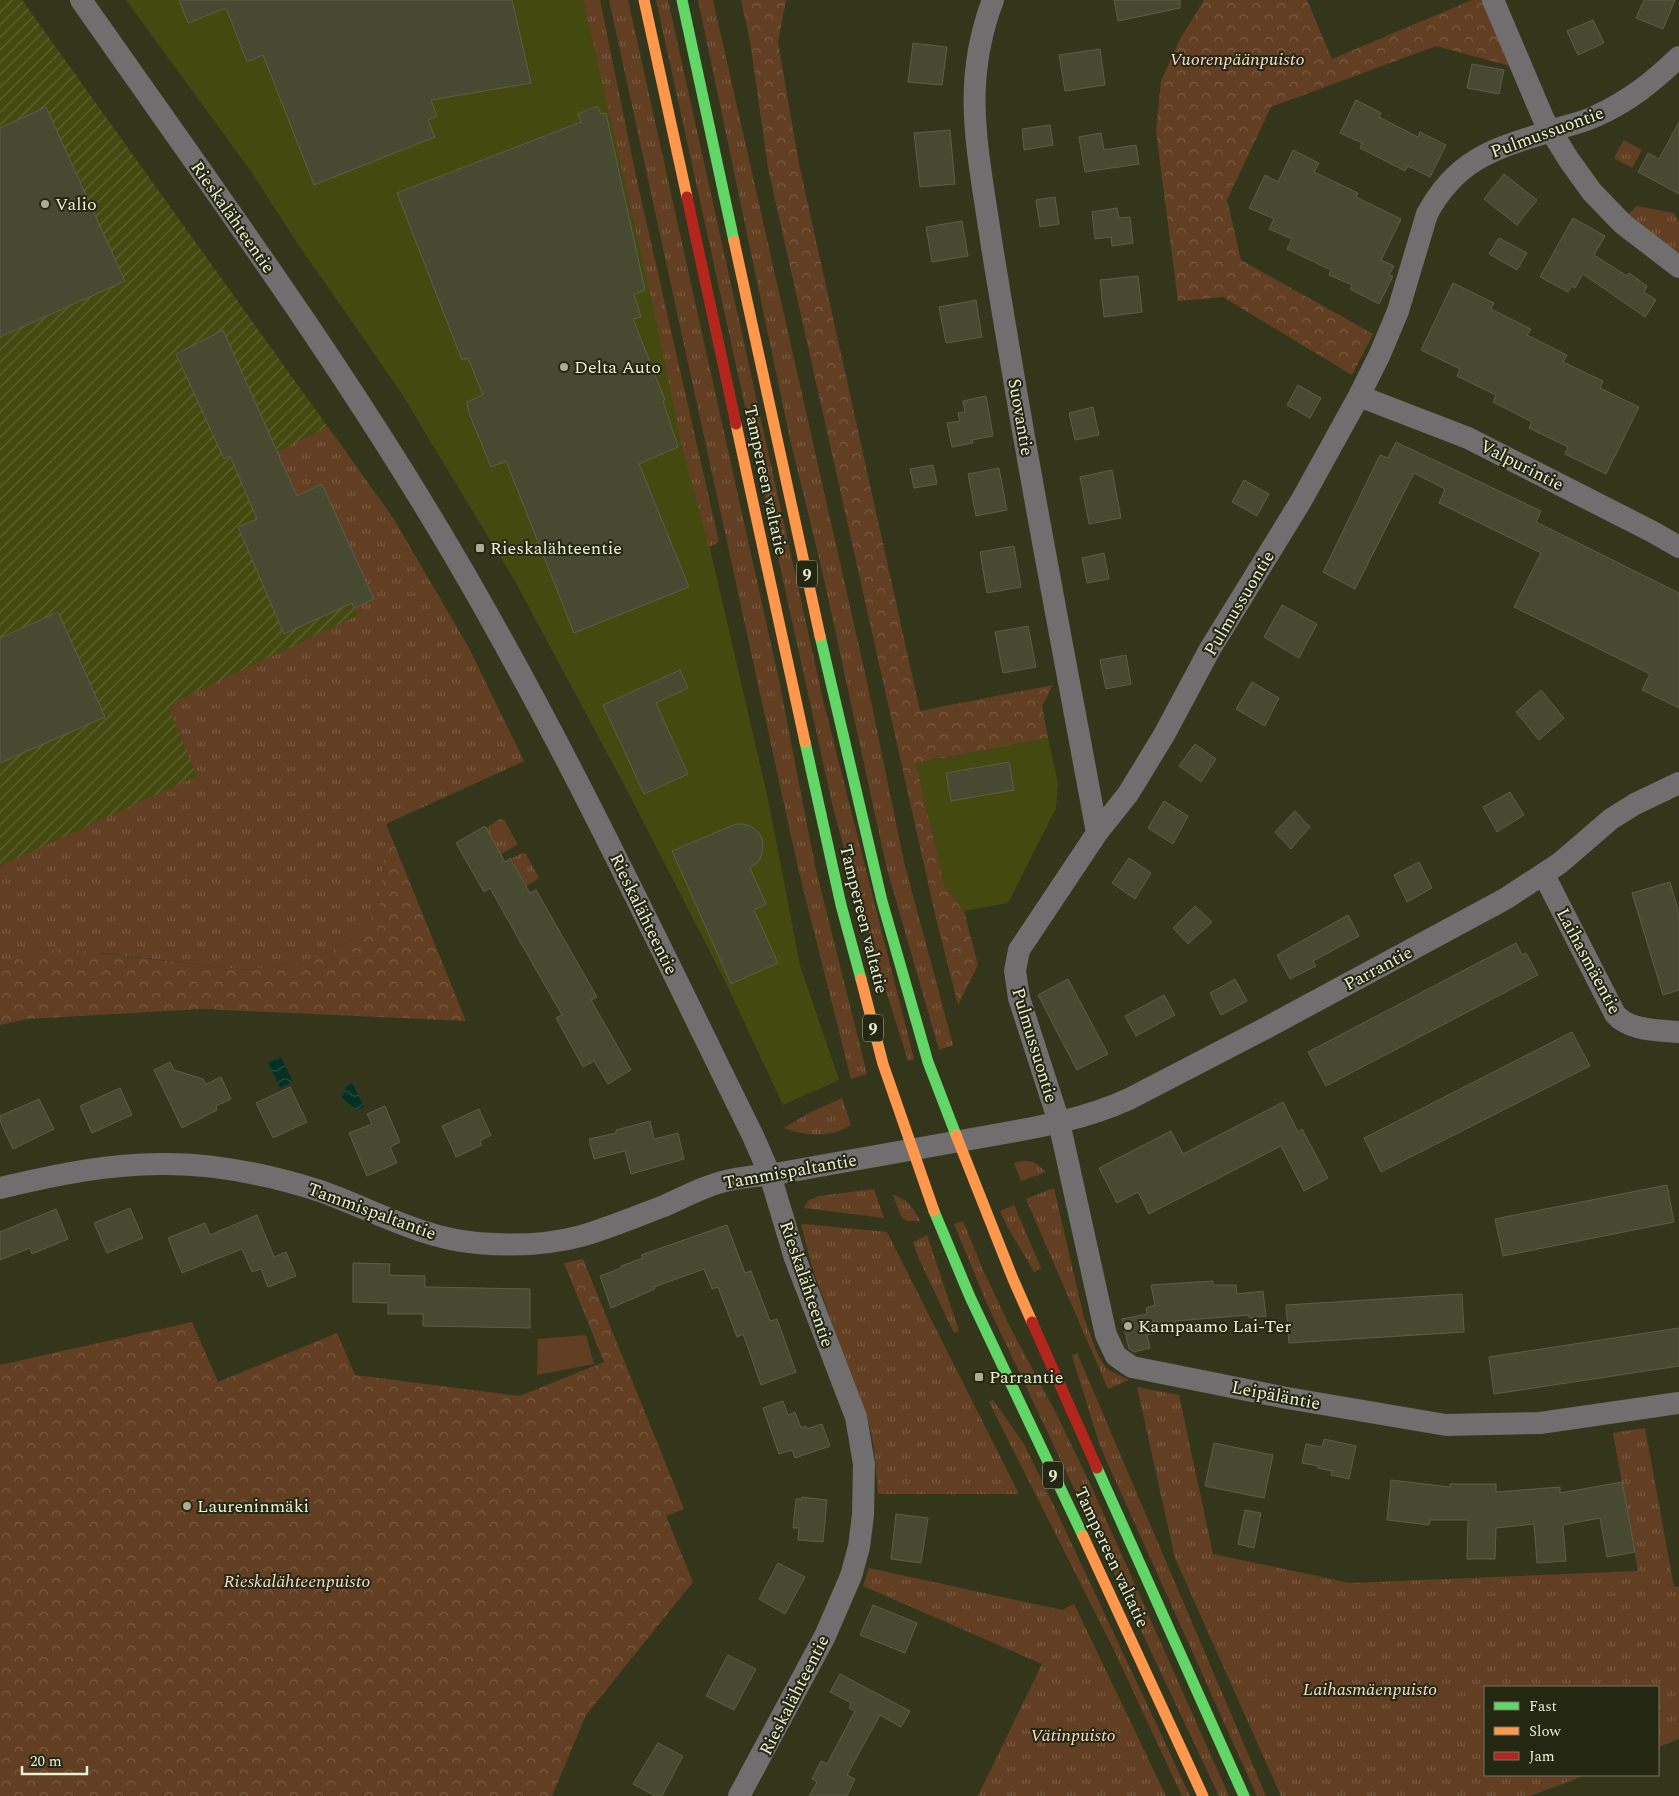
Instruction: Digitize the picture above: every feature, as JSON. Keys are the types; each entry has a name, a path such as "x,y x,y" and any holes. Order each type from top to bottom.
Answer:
{"highway":[{"name":"Tampereen valtatie","path":"644,0 841,905 883,1064 938,1222 970,1297 1203,1796"},
{"name":"Tampereen valtatie","path":"682,0 834,702 882,901 928,1062 987,1215 1019,1291 1244,1796"}],"street":[{"name":"Rieskalähteentie","path":"81,0 268,265 389,449 457,561 525,680 627,879 753,1136 770,1175 795,1258 856,1417 864,1464 863,1515 859,1547 851,1576 829,1628 740,1796"},
{"name":"Suovantie","path":"993,0 975,71 975,135 1023,432 1098,833"},
{"path":"1493,0 1544,120 1569,160 1592,192 1623,224 1679,267"},
{"name":"Pulmussuontie","path":"913,1149 1059,1122 1015,983 1016,961 1019,950 1098,833 1128,794 1164,735 1210,649 1301,500 1359,396 1380,354 1398,311 1427,214 1434,200 1458,172 1474,160 1502,146 1595,117 1652,82 1679,57"},
{"name":"Valpurintie","path":"1359,396 1468,438 1679,547"},
{"name":"Parrantie","path":"1059,1122 1104,1110 1170,1078 1444,933 1544,875 1611,819 1636,804 1679,783"},
{"name":"Laihasmäentie","path":"1544,875 1619,1020 1639,1028 1679,1032"},
{"name":"Leipäläntie","path":"1059,1122 1106,1335 1116,1356 1132,1367 1287,1398 1446,1424 1540,1423 1679,1403"},
{"name":"Tammispaltantie","path":"0,1188 92,1169 186,1164 246,1172 300,1185 349,1202 406,1226 452,1240 476,1243 518,1244 548,1242 580,1236 734,1179 770,1175 913,1149"}],"shaded area":[{"path":"0,0 22,0 393,518 470,650 0,913"},
{"path":"126,0 583,0 768,799 800,965 839,1080 783,1105 724,979 629,794 516,583 400,391 300,247 250,170"},
{"path":"1048,738 1058,783 1056,808 1008,903 964,911 945,887 916,763"}],"green space":[{"path":"583,0 600,0 637,181 719,542 709,547 682,446 654,310"},
{"path":"609,0 628,0 779,680 815,866 867,1074 851,1079 798,868"},
{"path":"656,0 668,0 824,704 914,1059 908,1061 864,919 833,808"},
{"path":"698,0 713,0 867,682 904,862 953,1045 939,1050 886,865 822,570 790,439"},
{"path":"741,0 786,0 778,42 799,164 920,711 1053,685 1042,706 1048,738 916,763 945,887 964,911 978,965 958,1005 936,918 768,168 750,41"},
{"name":"Vuorenpäänpuisto","path":"1204,0 1307,0 1332,59 1472,0 1484,0 1510,66 1436,46 1271,107 1227,200 1241,260 1373,334 1352,375 1223,297 1178,301 1156,131 1161,81 1179,41"},
{"path":"1624,140 1642,150 1632,168 1614,158"},
{"path":"1637,206 1674,213 1679,221 1679,251 1677,253 1628,214"},
{"path":"328,427 393,518 470,650 524,761 386,824 379,907 354,939 312,961 247,970 102,953 23,955 0,966 0,866 197,776 170,712 175,702 359,615 354,608 373,599 322,485 303,493 299,500 277,452"},
{"path":"500,819 505,821 517,843 517,845 501,854 486,828"},
{"path":"386,824 466,1021 203,1009 27,1019 0,1025 0,966 23,955 62,949 247,970 312,961 354,939 379,907"},
{"path":"522,853 526,854 539,878 526,886 511,859"},
{"path":"842,1098 851,1125 844,1129 827,1134 809,1134 784,1128 807,1114"},
{"path":"1034,1162 1046,1172 1021,1181 1014,1163"},
{"path":"1054,1188 1084,1318 1098,1355 1107,1369 1129,1380 1108,1389 1026,1199"},
{"path":"874,1189 884,1218 804,1208 809,1200 819,1196"},
{"path":"893,1195 910,1205 920,1221 908,1221 902,1218"},
{"path":"1014,1205 1041,1268 1034,1272 1000,1211"},
{"path":"963,1221 983,1270 1013,1333 1059,1419 1092,1488 1229,1796 1219,1796 988,1306 954,1224"},
{"path":"801,1225 887,1232 1019,1494 878,1494 874,1447 869,1425 812,1267"},
{"path":"927,1235 959,1331 954,1333 919,1259 913,1242"},
{"name":"Rieskalähteenpuisto","path":"583,1259 684,1509 666,1516 693,1582 586,1715 552,1796 0,1796 0,1365 192,1322 218,1382 337,1333 355,1375 520,1396 604,1362 564,1263"},
{"path":"586,1335 594,1364 537,1375 538,1339"},
{"path":"1077,1353 1266,1796 1257,1796 1100,1446 1072,1356"},
{"name":"Laihasmäenpuisto","path":"1137,1387 1179,1395 1213,1554 1350,1583 1638,1571 1613,1433 1645,1428 1674,1587 1679,1586 1679,1739 1659,1747 1659,1686 1484,1686 1484,1776 1583,1776 1530,1796 1281,1796 1175,1558"},
{"path":"993,1400 1024,1444 1190,1796 1182,1796 1114,1650 989,1402"},
{"name":"Vätinpuisto","path":"869,1568 1062,1610 1074,1604 1166,1796 978,1796 1042,1664 863,1586"}],"water":[{"path":"281,1057 293,1082 280,1088 268,1063"},
{"path":"352,1083 364,1107 356,1110 342,1098 346,1086"}],"building":[{"path":"179,0 512,0 531,83 431,100 437,116 428,120 435,137 314,185 263,55 247,62 226,8 188,23"},
{"path":"1114,0 1180,0 1180,8 1118,21"},
{"path":"1644,0 1675,0 1663,29 1636,18"},
{"path":"1593,20 1604,43 1578,55 1567,31"},
{"path":"913,43 947,47 942,85 908,82"},
{"path":"1100,49 1105,85 1065,91 1059,55"},
{"path":"1472,64 1504,70 1499,94 1467,88"},
{"path":"1356,100 1381,113 1379,117 1418,137 1420,132 1446,145 1430,177 1408,166 1405,171 1360,148 1362,143 1340,133"},
{"path":"597,106 601,114 606,113 645,290 634,294 641,317 633,319 665,400 663,401 678,447 639,464 689,587 574,633 506,461 491,467 469,413 467,402 483,395 468,358 462,360 397,193 581,122 578,114"},
{"name":"Valio","path":"46,107 125,281 0,337 0,128"},
{"path":"1679,122 1679,194 1638,172 1648,153 1659,159"},
{"path":"1050,125 1053,145 1024,150 1022,129"},
{"path":"950,130 955,184 920,187 914,133"},
{"path":"1101,133 1104,150 1136,145 1139,164 1085,172 1079,137"},
{"path":"1293,150 1319,163 1314,172 1358,193 1356,197 1401,219 1381,260 1394,266 1389,275 1393,276 1379,304 1350,289 1352,285 1329,275 1331,270 1287,249 1292,239 1269,229 1274,219 1249,208 1265,175 1278,182"},
{"path":"1504,174 1537,200 1517,225 1484,199"},
{"path":"1055,197 1059,224 1040,227 1036,200"},
{"path":"1117,208 1119,218 1130,217 1133,243 1112,246 1111,237 1095,239 1092,212"},
{"path":"1573,218 1605,236 1594,255 1627,276 1629,273 1647,286 1644,292 1656,300 1645,317 1583,274 1575,288 1572,286 1568,292 1540,277"},
{"path":"962,221 968,256 932,262 926,227"},
{"path":"1499,238 1527,253 1517,270 1489,254"},
{"path":"1138,276 1142,312 1104,317 1100,280"},
{"path":"1453,283 1494,303 1491,309 1531,329 1527,335 1567,355 1563,362 1603,381 1600,388 1639,407 1606,474 1565,454 1568,447 1529,428 1532,422 1493,402 1496,395 1457,376 1460,369 1421,350"},
{"path":"976,300 982,337 946,343 939,307"},
{"path":"223,330 297,496 322,484 374,599 354,608 352,603 284,634 238,527 257,519 230,456 224,459 176,354"},
{"path":"1298,385 1321,398 1310,418 1287,405"},
{"path":"986,396 993,436 972,440 973,443 952,447 947,423 960,421 958,413 965,412 963,401"},
{"path":"1093,407 1099,435 1075,440 1069,413"},
{"path":"1396,442 1541,511 1536,522 1679,593 1679,708 1642,690 1650,674 1514,607 1541,553 1439,503 1445,489 1414,473 1355,589 1323,572 1380,455 1388,458"},
{"path":"933,465 937,484 914,488 910,469"},
{"path":"999,468 1007,510 976,516 968,474"},
{"path":"1112,470 1121,518 1089,524 1080,477"},
{"path":"1244,480 1269,494 1257,516 1232,502"},
{"path":"1014,546 1021,587 987,593 980,552"},
{"path":"1104,553 1109,579 1087,583 1082,558"},
{"path":"1282,605 1317,624 1299,658 1264,637"},
{"path":"58,612 105,717 0,763 0,638"},
{"path":"1028,626 1036,667 1003,673 995,632"},
{"path":"1126,655 1131,684 1106,689 1100,660"},
{"path":"680,670 688,688 656,703 688,774 644,794 603,705"},
{"path":"1252,682 1279,698 1265,726 1236,709"},
{"path":"1541,690 1564,718 1539,740 1516,712"},
{"path":"1195,744 1216,759 1201,782 1179,766"},
{"path":"1009,762 1014,790 951,801 946,773"},
{"path":"1510,792 1524,815 1497,832 1483,807"},
{"path":"1164,801 1188,816 1173,844 1148,828"},
{"path":"1295,811 1310,827 1291,849 1275,832"},
{"path":"736,824 752,827 762,838 762,854 759,861 750,868 766,904 754,910 778,963 731,984 672,851"},
{"path":"485,826 505,862 510,858 530,893 536,890 597,997 591,1000 631,1070 608,1084 594,1061 583,1067 556,1018 562,1015 490,888 484,892 456,843"},
{"path":"1129,858 1151,873 1135,899 1112,883"},
{"path":"1419,862 1432,888 1407,902 1394,875"},
{"path":"1670,882 1679,913 1679,990 1663,995 1632,893"},
{"path":"1195,906 1212,922 1188,944 1173,928"},
{"path":"1348,915 1359,936 1313,961 1316,966 1290,979 1277,955"},
{"path":"1516,943 1522,955 1526,953 1538,975 1326,1086 1308,1052"},
{"path":"1068,979 1108,1054 1077,1070 1038,995"},
{"path":"1235,979 1247,1001 1221,1015 1210,993"},
{"path":"1164,995 1175,1015 1136,1036 1125,1016"},
{"path":"1572,1032 1590,1066 1381,1172 1364,1138"},
{"path":"170,1062 174,1070 203,1079 206,1084 221,1077 231,1099 216,1106 217,1110 182,1128 154,1070"},
{"path":"290,1087 307,1122 273,1138 256,1103"},
{"path":"120,1088 132,1115 92,1133 80,1106"},
{"path":"39,1099 54,1129 13,1149 0,1121 0,1116"},
{"path":"1283,1102 1298,1132 1302,1129 1328,1178 1304,1191 1281,1146 1149,1214 1138,1192 1117,1203 1099,1168 1171,1131 1183,1154"},
{"path":"385,1106 400,1142 390,1147 397,1163 367,1176 349,1133 372,1124 367,1114"},
{"path":"479,1109 491,1135 480,1141 482,1145 456,1157 442,1126"},
{"path":"650,1121 654,1139 678,1133 684,1159 631,1174 625,1151 594,1159 589,1139 616,1133 616,1130"},
{"path":"1667,1185 1674,1222 1503,1256 1495,1219"},
{"path":"130,1208 143,1238 107,1253 94,1223"},
{"path":"56,1209 68,1239 32,1254 30,1248 0,1260 0,1232"},
{"path":"257,1215 274,1257 286,1252 296,1276 268,1287 261,1269 252,1272 242,1249 182,1273 168,1238 205,1223 210,1235"},
{"path":"727,1225 745,1273 751,1271 770,1321 777,1319 796,1372 761,1385 743,1334 737,1337 718,1287 712,1289 704,1269 654,1287 655,1289 611,1308 600,1276 643,1258 641,1255"},
{"path":"353,1263 390,1264 389,1275 425,1276 425,1287 530,1289 530,1328 423,1326 423,1314 388,1314 388,1303 353,1302"},
{"path":"1213,1281 1213,1285 1236,1285 1237,1294 1263,1291 1266,1316 1249,1318 1249,1315 1175,1321 1177,1328 1147,1335 1150,1348 1134,1352 1129,1349 1122,1319 1147,1314 1146,1308 1155,1305 1151,1285"},
{"path":"1462,1294 1464,1332 1289,1343 1286,1305"},
{"path":"1679,1328 1679,1366 1494,1394 1489,1357"},
{"path":"783,1401 788,1415 795,1412 801,1428 806,1426 807,1429 822,1424 830,1446 795,1458 792,1450 779,1454 763,1408"},
{"path":"1324,1439 1356,1446 1349,1479 1331,1475 1332,1471 1318,1468 1318,1466 1302,1463 1306,1444 1322,1447"},
{"path":"1214,1443 1273,1455 1264,1498 1205,1486"},
{"path":"1391,1480 1450,1487 1450,1484 1496,1484 1496,1492 1560,1487 1560,1493 1622,1482 1635,1552 1607,1557 1600,1518 1563,1525 1566,1561 1537,1563 1534,1524 1496,1528 1495,1559 1467,1559 1468,1520 1430,1520 1429,1525 1387,1520"},
{"path":"802,1497 827,1500 823,1542 798,1540 799,1528 793,1528 796,1499 802,1499"},
{"path":"1245,1510 1261,1513 1254,1548 1238,1544"},
{"path":"896,1514 928,1518 921,1563 891,1559"},
{"path":"778,1563 805,1577 785,1614 759,1599"},
{"path":"873,1605 917,1623 905,1653 860,1635"},
{"path":"728,1655 756,1669 734,1710 706,1696"},
{"path":"840,1674 910,1711 901,1727 880,1715 847,1775 855,1779 847,1796 809,1796 817,1782 812,1779 821,1761 827,1764 855,1711 849,1708 851,1703 830,1692"},
{"path":"658,1743 683,1756 662,1796 655,1796 633,1784"}],"traffic: fast":[{"path":"682,0 734,241"},
{"path":"820,636 882,901 928,1062 956,1135"},
{"path":"805,742 841,905 861,979"},
{"path":"934,1211 970,1297 1083,1536"},
{"path":"1097,1468 1244,1796"}],"traffic: slow":[{"path":"644,0 687,197"},
{"path":"734,241 820,636"},
{"path":"736,424 805,742"},
{"path":"861,979 883,1064 934,1211"},
{"path":"956,1135 1032,1322"},
{"path":"1083,1536 1203,1796"}],"traffic: jam":[{"path":"687,197 736,424"},
{"path":"1032,1322 1097,1468"}],"place":[{"name":"Valio","path":"45,204"},
{"name":"Delta Auto","path":"564,367"},
{"name":"Rieskalähteentie","path":"480,548"},
{"name":"Kampaamo Lai-Ter","path":"1128,1326"},
{"name":"Parrantie","path":"979,1377"},
{"name":"Laureninmäki","path":"187,1506"}]}
